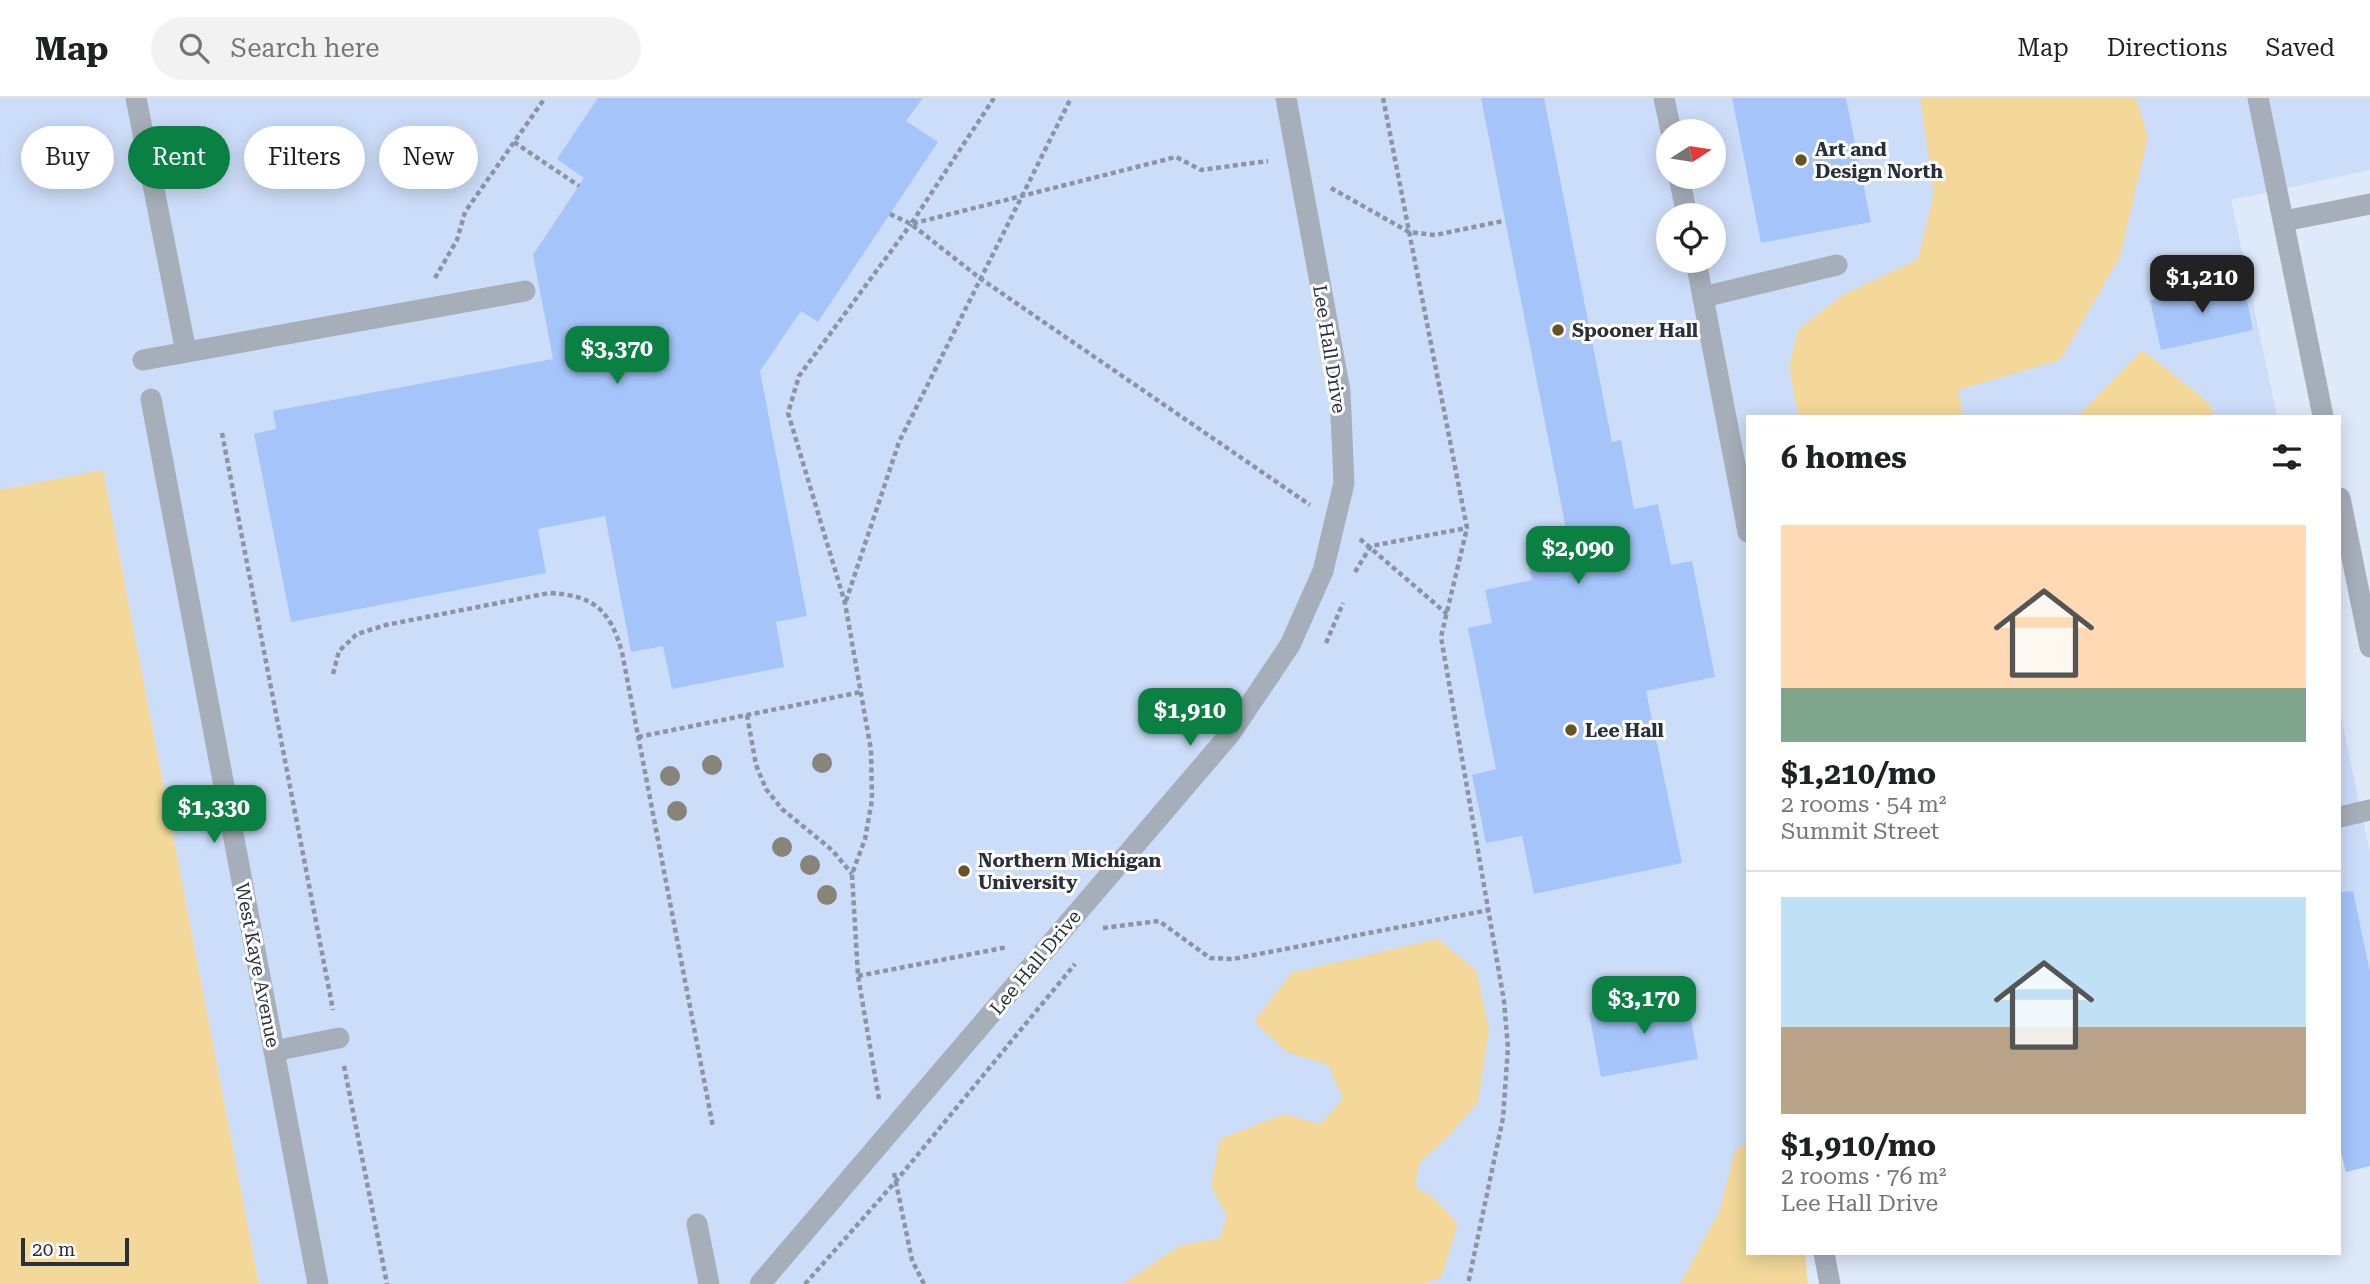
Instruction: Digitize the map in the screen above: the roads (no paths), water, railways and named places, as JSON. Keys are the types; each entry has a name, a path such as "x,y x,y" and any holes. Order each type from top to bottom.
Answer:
{"street":[{"path":"136,98 186,352"},
{"name":"Lee Hall Drive","path":"760,1284 1230,734 1282,656 1323,571 1344,483 1340,391 1286,98"},
{"path":"1664,98 1668,119"},
{"path":"2258,98 2323,415"},
{"path":"2284,221 2370,204"},
{"path":"1703,297 1837,265"},
{"path":"1698,273 1746,522"},
{"path":"143,360 525,291"},
{"name":"West Kaye Avenue","path":"151,399 318,1284"},
{"path":"2341,503 2370,647"},
{"path":"2341,817 2370,810"},
{"path":"274,1051 339,1038"},
{"path":"697,1224 709,1284"},
{"path":"1824,1255 1830,1284"}],"place":[{"name":"Art and Design North","path":"1801,160"},
{"name":"Spooner Hall","path":"1558,330"},
{"name":"Lee Hall","path":"1571,730"},
{"name":"Northern Michigan University","path":"964,871"}]}
